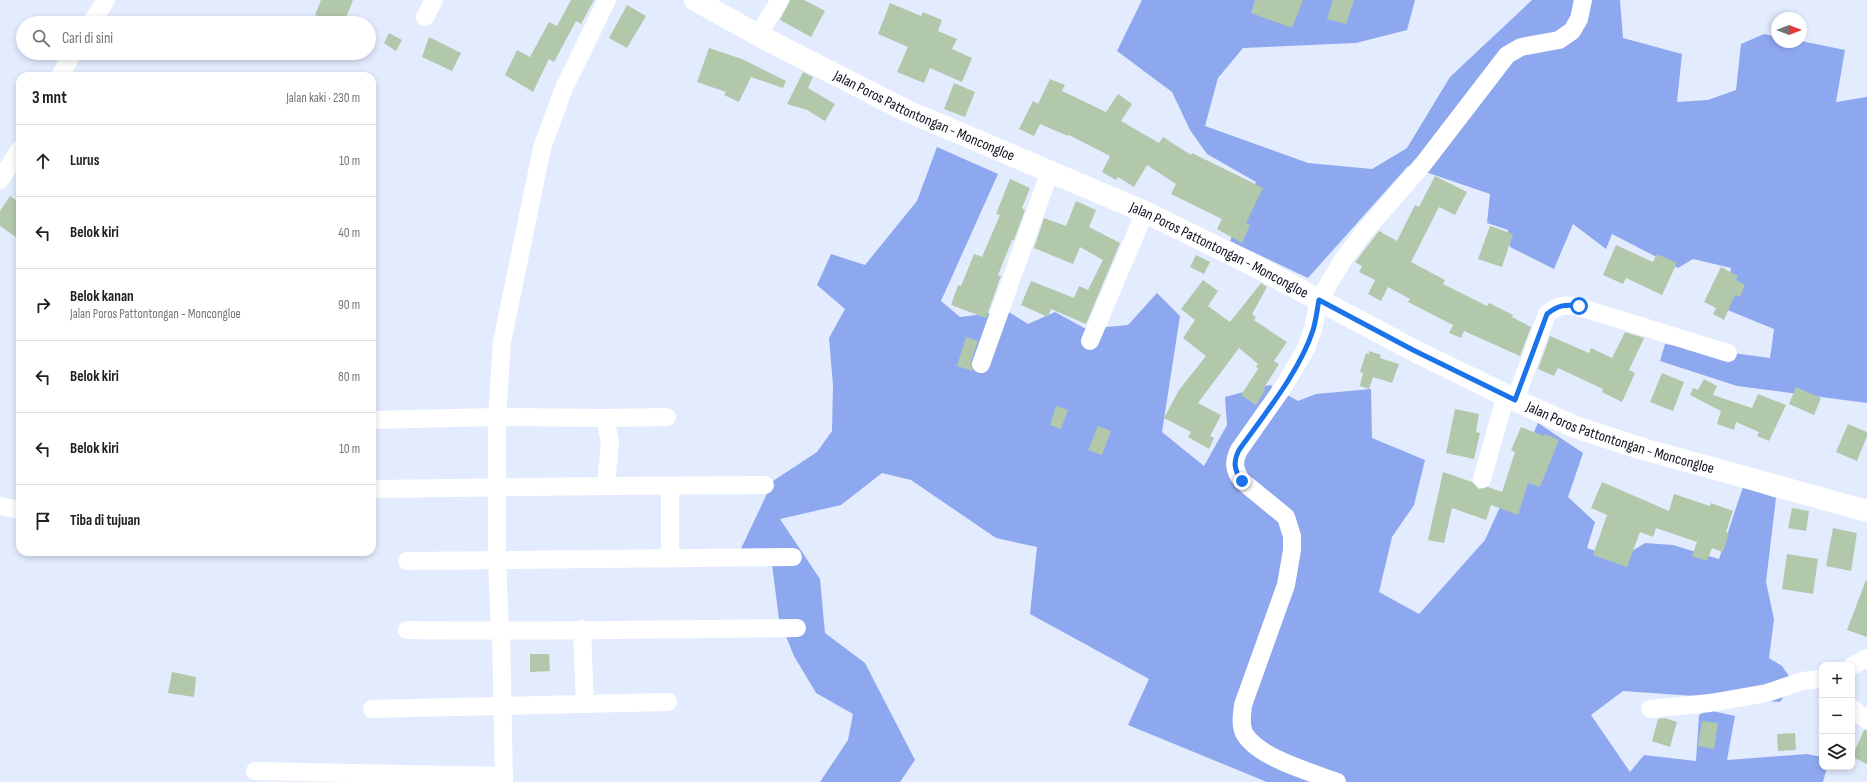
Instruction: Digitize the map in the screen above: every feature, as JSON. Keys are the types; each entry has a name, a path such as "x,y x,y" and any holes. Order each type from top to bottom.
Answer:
{"street":[{"path":"96,16 106,0"},
{"path":"425,17 434,0"},
{"path":"255,771 285,777 504,779 504,705 497,559 497,417 502,342 542,148 564,88 607,0"},
{"name":"Jalan Poros Pattontongan - Moncongloe","path":"695,0 758,35 905,110 1145,212 1256,266 1413,350 1511,398 1576,427 1643,449 1867,511"},
{"path":"758,35 780,0"},
{"path":"1337,782 1264,752 1252,742 1244,732 1241,721 1243,705 1253,673 1286,585 1292,550 1292,536 1286,517 1242,481 1234,465 1235,458 1284,386 1306,349 1314,329 1319,300 1343,260 1364,232 1424,163 1507,55 1521,47 1559,40 1572,32 1579,19 1583,0"},
{"path":"62,72 69,60"},
{"path":"0,180 16,155"},
{"path":"981,364 1050,171"},
{"path":"1090,341 1145,212"},
{"path":"1482,479 1511,398 1547,314 1556,307 1566,304 1579,306 1728,353"},
{"path":"376,420 497,417 668,417"},
{"path":"605,418 610,442 606,486"},
{"path":"376,489 765,485"},
{"path":"670,486 670,558"},
{"path":"0,506 16,509"},
{"path":"407,561 793,557"},
{"path":"407,630 501,632 796,628"},
{"path":"582,630 585,704"},
{"path":"1855,664 1867,658"},
{"path":"1650,709 1710,703 1767,693 1802,681 1819,679"},
{"path":"372,709 668,702"},
{"path":"1855,710 1867,720"}],"shaded area":[{"path":"1142,0 1415,0 1407,30 1356,43 1243,48 1218,78 1205,126 1308,163 1372,169 1407,148 1450,77 1532,0 1620,0 1623,38 1682,54 1677,102 1708,100 1736,90 1741,44 1764,34 1771,36 1771,48 1807,48 1807,42 1845,50 1836,102 1867,97 1867,403 1737,386 1660,361 1665,344 1770,358 1774,329 1725,309 1731,268 1693,259 1678,268 1612,234 1606,249 1573,224 1554,269 1510,247 1508,230 1487,223 1490,194 1408,166 1308,278 1230,241 1256,182 1207,154 1190,130 1172,92 1117,51"},
{"path":"937,147 998,174 941,301 960,317 1007,311 1028,324 1055,312 1086,329 1128,325 1157,293 1180,316 1162,432 1204,466 1227,425 1225,397 1270,385 1298,401 1316,394 1371,389 1372,438 1425,460 1414,505 1392,537 1379,592 1419,614 1485,540 1538,423 1583,453 1568,497 1595,522 1587,548 1619,559 1645,543 1673,545 1719,559 1743,487 1776,498 1766,582 1774,619 1769,658 1782,666 1793,682 1780,702 1623,691 1591,715 1630,772 1644,755 1696,761 1699,715 1708,710 1735,716 1727,760 1807,754 1819,756 1819,770 1826,770 1823,782 1267,782 1128,725 1149,679 1030,614 1037,547 996,538 911,480 882,473 841,505 780,519 820,579 825,633 865,663 915,760 900,782 820,782 848,740 853,714 816,693 794,656 779,619 770,549 739,553 773,481 817,452 832,431 833,385 829,338 845,309 817,285 831,254 865,265 917,201"}],"building":[{"path":"321,0 353,0 347,16 315,15"},
{"path":"571,0 594,0 581,24 576,21 554,62 549,59 533,92 505,75 517,50 530,57 549,22 557,26"},
{"path":"790,0 804,0 825,11 811,37 780,20"},
{"path":"1255,0 1303,0 1292,28 1251,13"},
{"path":"1333,0 1354,0 1346,24 1327,19"},
{"path":"890,3 921,16 923,12 942,20 938,31 957,39 952,49 972,58 962,82 930,68 924,83 897,72 908,47 878,34"},
{"path":"627,5 646,16 627,48 609,38"},
{"path":"389,33 402,40 396,51 384,43"},
{"path":"429,37 461,53 452,71 422,57"},
{"path":"709,48 742,59 786,81 783,88 751,77 739,102 724,95 726,92 697,82"},
{"path":"803,72 813,77 808,88 835,104 825,121 807,110 787,104"},
{"path":"1050,79 1065,85 1062,91 1106,112 1118,94 1132,104 1121,121 1159,143 1163,137 1191,155 1192,153 1263,188 1246,223 1250,225 1242,243 1217,229 1222,219 1171,194 1176,184 1147,165 1134,187 1118,177 1116,180 1102,172 1110,156 1069,135 1068,136 1040,124 1034,136 1019,129 1033,101 1038,104"},
{"path":"954,83 975,92 965,117 944,109"},
{"path":"1435,176 1467,192 1455,215 1439,207 1411,262 1445,280 1443,284 1487,306 1489,303 1513,315 1512,317 1531,327 1520,356 1464,331 1461,338 1449,333 1453,325 1408,302 1410,299 1388,287 1381,301 1368,294 1375,280 1359,272 1362,266 1355,262 1379,231 1397,241 1415,205 1419,207"},
{"path":"1010,179 1030,188 1022,208 1025,210 1014,240 1012,240 998,275 1001,276 986,318 951,305 958,285 961,286 974,254 982,257 1000,215 996,214"},
{"path":"10,196 16,200 16,237 0,226 0,211"},
{"path":"1076,201 1096,210 1089,227 1120,243 1086,324 1051,309 1048,317 1021,305 1031,281 1074,298 1079,286 1088,290 1103,260 1080,247 1073,264 1034,248 1044,218 1066,226"},
{"path":"1490,226 1513,234 1502,267 1478,259"},
{"path":"1616,245 1653,262 1657,254 1677,263 1662,295 1626,278 1623,284 1603,275"},
{"path":"1196,255 1210,262 1204,274 1190,267"},
{"path":"1721,267 1738,276 1736,280 1745,285 1740,297 1735,295 1724,320 1713,314 1716,308 1704,302"},
{"path":"1203,280 1218,291 1208,306 1230,322 1261,283 1267,287 1252,314 1256,317 1254,320 1287,342 1274,361 1279,364 1264,388 1265,390 1256,405 1241,395 1258,369 1256,367 1258,364 1239,348 1198,403 1221,415 1210,436 1214,438 1209,449 1188,437 1191,432 1164,418 1179,390 1206,356 1183,338 1195,320 1181,309"},
{"path":"1625,332 1644,338 1629,370 1635,373 1622,402 1602,392 1603,389 1558,368 1554,376 1538,369 1550,336 1589,353 1591,348 1612,358"},
{"path":"966,337 978,341 971,361 973,371 957,366"},
{"path":"1369,351 1381,355 1380,358 1399,364 1392,383 1373,377 1369,389 1360,386 1363,373 1360,372 1366,353 1369,354"},
{"path":"1662,373 1684,382 1673,411 1650,402"},
{"path":"1704,379 1717,386 1713,395 1752,408 1758,394 1786,405 1769,441 1757,436 1759,432 1736,422 1734,430 1717,424 1721,411 1690,395 1693,388 1698,390"},
{"path":"1796,387 1821,398 1814,415 1789,404"},
{"path":"1056,406 1068,410 1061,429 1050,425"},
{"path":"1455,409 1479,414 1476,432 1480,433 1474,459 1446,453"},
{"path":"1848,424 1867,432 1867,436 1857,461 1836,452"},
{"path":"1098,426 1111,431 1102,455 1088,450"},
{"path":"1521,427 1559,440 1540,487 1528,483 1518,515 1491,505 1486,520 1452,508 1444,543 1428,540 1443,472 1472,482 1479,489 1488,487 1502,492 1515,452 1511,450"},
{"path":"1602,482 1669,511 1674,494 1710,506 1711,503 1733,511 1726,532 1729,533 1723,552 1712,548 1707,561 1692,556 1697,542 1656,528 1653,537 1640,532 1627,567 1593,555 1607,515 1591,508"},
{"path":"1792,508 1809,511 1806,531 1788,528"},
{"path":"1833,528 1857,533 1851,571 1826,566"},
{"path":"1787,554 1818,559 1813,594 1782,589"},
{"path":"1867,580 1867,637 1847,630"},
{"path":"530,654 549,654 550,671 530,672"},
{"path":"172,672 196,677 194,697 168,693"},
{"path":"1665,718 1677,722 1670,747 1652,741 1658,719"},
{"path":"1702,721 1718,723 1714,749 1698,746"},
{"path":"1864,730 1867,730 1867,764 1855,758 1855,750"},
{"path":"1795,733 1796,750 1778,751 1777,734"}],"route":[{"path":"1242,481 1234,465 1235,458 1284,386 1306,349 1314,329 1319,300 1413,350 1515,400 1547,314 1556,307 1566,304 1579,306"}]}
